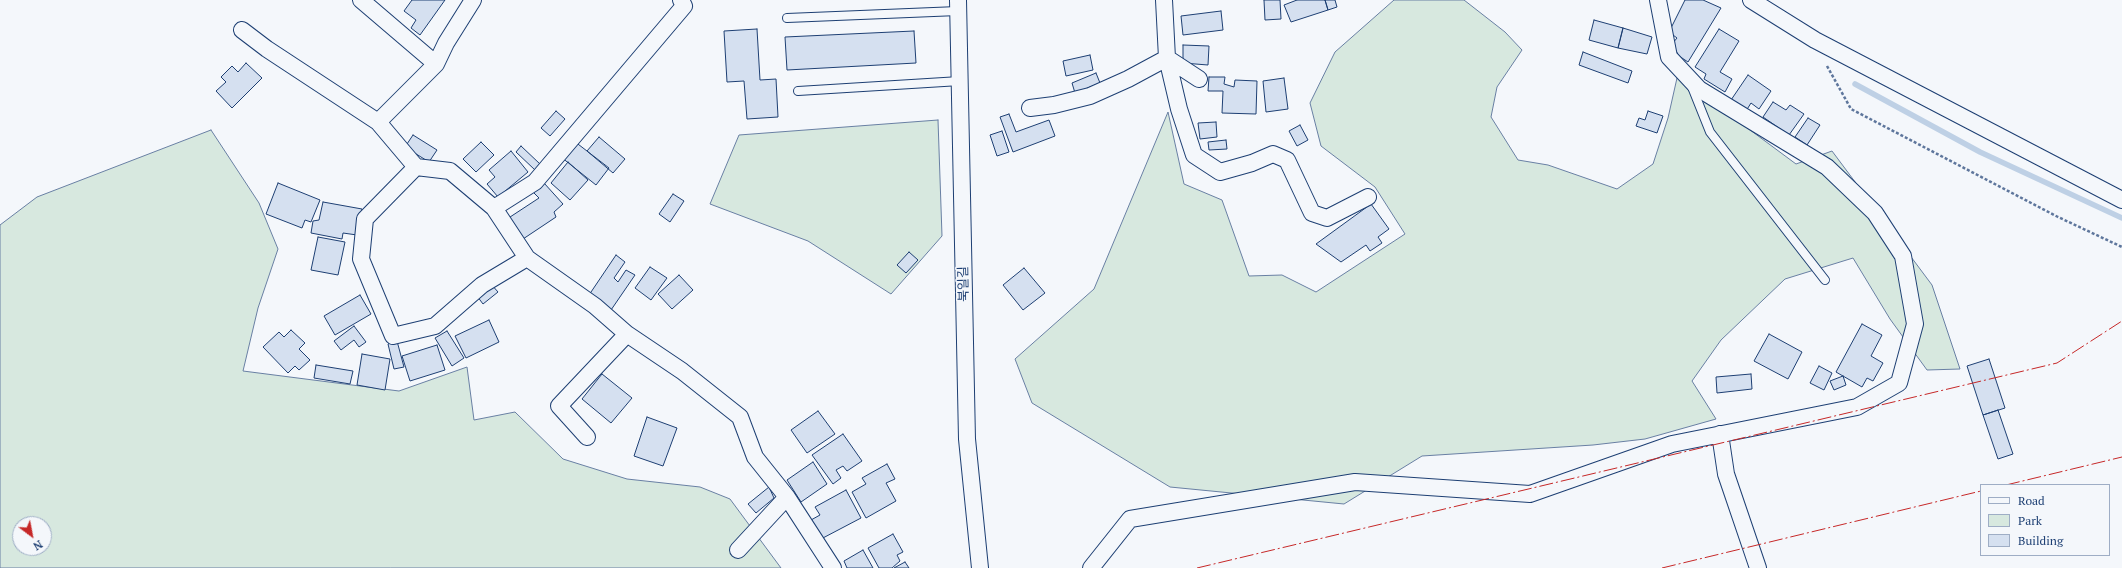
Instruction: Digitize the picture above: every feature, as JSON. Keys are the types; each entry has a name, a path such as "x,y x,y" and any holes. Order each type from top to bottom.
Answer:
{"street":[{"path":"360,0 436,64"},
{"path":"378,122 436,64 446,43 473,0"},
{"path":"494,208 535,182 684,6 681,0"},
{"path":"1164,0 1167,58 1179,109 1194,155 1220,172 1252,163 1273,154 1287,160 1312,213 1327,218 1368,197"},
{"path":"1091,568 1130,519 1355,482 1530,494 1672,444 1857,406 1899,383 1915,324 1903,256 1875,213 1827,167 1699,88 1668,57 1658,0"},
{"path":"1750,0 1815,40 2122,200"},
{"name":"북일길","path":"958,5 967,439 980,568"},
{"path":"242,30 267,49 378,122 416,167 450,171 494,208 527,258 595,306 627,334 682,371 740,417 755,456 787,497 833,568"},
{"path":"1167,58 1199,79"},
{"path":"1030,108 1054,105 1090,96 1128,79 1167,58"},
{"path":"416,167 365,219 361,259 393,336 435,326 482,285 527,258"},
{"path":"587,437 559,406 627,334"},
{"path":"1720,434 1726,474 1758,568"},
{"path":"738,550 787,497"}],"lane":[{"path":"787,18 958,5"},
{"path":"1688,77 1710,132 1825,280"},
{"path":"798,91 960,81"}],"path":[{"path":"1815,40 1834,80 1851,109 2058,217 2122,248"}],"green space":[{"path":"1394,0 1464,0 1505,32 1522,50 1497,87 1491,117 1518,160 1548,165 1617,189 1653,164 1668,118 1677,78 1796,164 1832,151 1932,285 1960,369 1927,370 1890,319 1853,258 1785,279 1721,340 1692,381 1716,419 1645,439 1593,445 1422,456 1344,504 1170,487 1032,403 1015,359 1094,289 1168,112 1184,184 1222,200 1249,276 1282,275 1316,292 1405,234 1375,187 1321,146 1310,103 1335,52"},
{"path":"938,120 942,236 891,294 808,241 710,204 739,135"},
{"path":"211,130 259,203 278,249 258,308 243,371 399,391 467,367 474,420 515,412 563,459 627,479 700,487 730,499 781,568 0,568 0,225 37,197"}],"building":[{"path":"412,0 445,0 420,35 411,28 416,20 404,11"},
{"path":"1264,0 1280,0 1281,19 1265,20"},
{"path":"1297,0 1325,0 1328,10 1291,22 1284,5"},
{"path":"1325,0 1335,0 1337,7 1328,10"},
{"path":"1685,0 1703,0 1721,8 1688,62 1679,56 1672,44 1677,38 1669,32"},
{"path":"1221,11 1223,30 1183,35 1181,16"},
{"path":"1594,20 1623,28 1618,48 1589,40"},
{"path":"1623,28 1652,37 1647,54 1618,48"},
{"path":"757,29 760,80 776,79 778,117 747,119 744,81 727,82 724,31"},
{"path":"1719,29 1739,41 1720,72 1732,79 1725,92 1704,79 1706,74 1695,67"},
{"path":"914,31 916,63 787,70 785,37"},
{"path":"1183,45 1209,46 1208,65 1183,63"},
{"path":"1583,52 1632,71 1628,83 1579,65"},
{"path":"1090,55 1093,70 1066,76 1063,61"},
{"path":"246,63 262,78 232,108 216,91 226,82 221,77 232,66 238,72"},
{"path":"1096,73 1100,83 1075,93 1072,83"},
{"path":"1748,75 1771,91 1759,109 1751,103 1746,111 1731,100"},
{"path":"1209,77 1225,77 1224,84 1234,87 1235,80 1257,81 1256,114 1222,113 1223,91 1208,91"},
{"path":"1284,78 1288,109 1266,112 1263,81"},
{"path":"1773,102 1786,110 1790,105 1804,114 1789,135 1763,117"},
{"path":"556,111 565,119 550,136 541,128"},
{"path":"1648,111 1663,116 1657,133 1636,126 1639,118 1645,120"},
{"path":"1009,114 1016,132 1049,120 1055,136 1013,152 1000,117"},
{"path":"1808,118 1820,125 1807,145 1795,137"},
{"path":"1216,122 1217,137 1200,139 1198,123"},
{"path":"1300,125 1308,140 1297,146 1289,131"},
{"path":"1002,131 1009,152 997,156 990,135"},
{"path":"413,135 437,150 429,162 405,147"},
{"path":"599,137 625,159 613,173 587,151"},
{"path":"1226,140 1227,149 1209,150 1208,142"},
{"path":"574,141 609,168 596,185 561,157"},
{"path":"481,142 494,155 476,172 463,159"},
{"path":"521,146 540,164 535,170 516,152"},
{"path":"511,151 528,172 498,197 487,184 495,177 489,170"},
{"path":"568,162 588,180 570,200 551,183"},
{"path":"278,183 320,200 311,222 305,220 302,228 266,214"},
{"path":"544,183 563,204 554,212 556,217 523,239 507,219 539,198 533,192"},
{"path":"673,194 684,201 670,222 659,214"},
{"path":"323,202 362,209 357,235 343,233 342,239 311,233 313,221 319,220"},
{"path":"1371,204 1389,229 1378,237 1382,243 1370,251 1366,245 1341,262 1316,244"},
{"path":"318,237 345,242 338,275 311,270"},
{"path":"909,252 918,260 906,273 897,265"},
{"path":"616,255 625,262 614,278 618,282 626,270 635,275 611,310 589,295"},
{"path":"650,267 667,278 651,300 635,288"},
{"path":"1024,268 1045,293 1023,310 1003,285"},
{"path":"679,275 693,290 672,309 658,294"},
{"path":"491,284 498,292 483,304 477,296"},
{"path":"360,295 371,314 335,335 324,316"},
{"path":"489,320 499,342 466,358 455,336"},
{"path":"1862,324 1882,335 1871,356 1883,363 1873,381 1867,378 1862,387 1836,372"},
{"path":"354,326 366,342 359,347 354,340 341,350 334,341"},
{"path":"291,330 305,343 299,349 310,360 299,370 295,366 288,373 263,347 279,332 284,337"},
{"path":"447,331 464,358 452,366 435,338"},
{"path":"1769,334 1802,352 1788,379 1754,361"},
{"path":"397,341 404,367 394,369 388,344"},
{"path":"437,345 445,370 410,381 402,356"},
{"path":"362,354 390,359 385,390 357,385"},
{"path":"1989,359 2005,408 1983,415 1967,366"},
{"path":"316,365 353,371 350,384 314,378"},
{"path":"1819,366 1832,373 1824,390 1810,383"},
{"path":"602,374 632,398 611,423 582,399"},
{"path":"1751,374 1752,389 1717,393 1716,377"},
{"path":"1843,376 1846,385 1834,390 1830,381"},
{"path":"1998,410 2013,454 1998,459 1983,415"},
{"path":"818,411 835,434 807,453 791,430"},
{"path":"647,417 677,428 663,466 634,456"},
{"path":"843,434 862,461 847,471 843,466 836,470 841,478 833,484 812,455"},
{"path":"813,462 827,484 801,502 787,480"},
{"path":"887,464 895,479 886,483 896,501 866,518 852,492 866,484 862,478"},
{"path":"769,487 774,498 756,513 748,504"},
{"path":"846,490 861,518 821,539 811,520 820,515 815,507"},
{"path":"893,534 903,552 897,555 900,561 892,568 879,568 868,548"},
{"path":"863,550 873,568 847,568 844,561"},
{"path":"905,562 909,568 894,568"}],"waterway":[{"path":"1855,84 1980,152 2122,218"}],"power":[{"path":"1197,568 2057,363 2122,321"},
{"path":"2010,484 2122,457"},
{"path":"1662,568 1980,491"}]}
